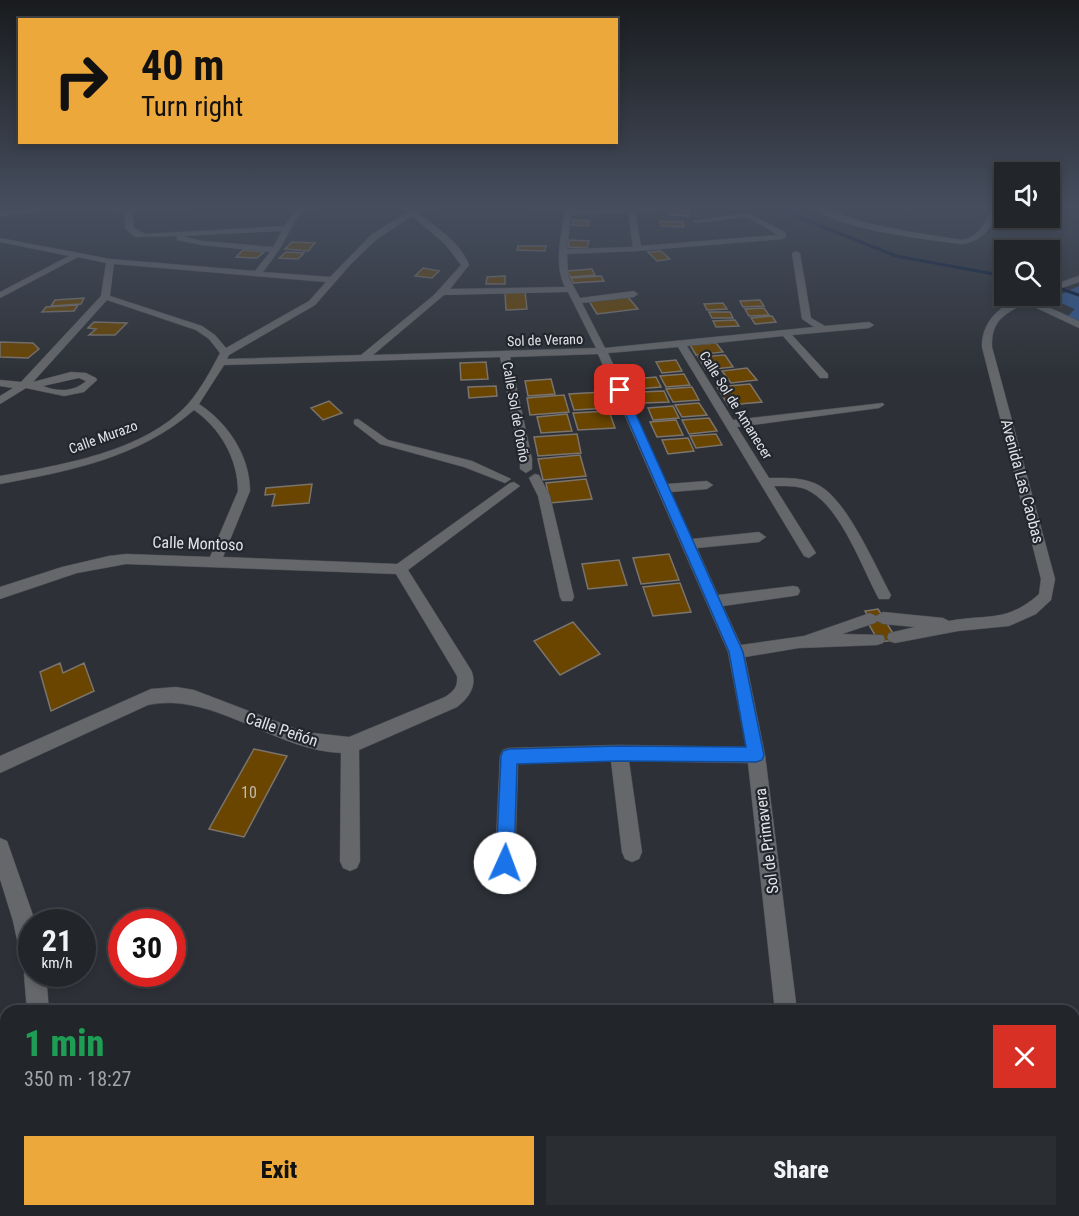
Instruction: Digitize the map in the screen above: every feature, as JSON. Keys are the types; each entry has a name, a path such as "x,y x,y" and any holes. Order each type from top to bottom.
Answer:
{"street":[{"path":"0,295 61,263"},
{"path":"0,401 29,385 105,297 110,263"},
{"path":"130,263 333,280"},
{"path":"257,274 265,263"},
{"path":"105,297 199,328 213,337 222,358 312,303 349,263"},
{"path":"363,358 443,292 463,272 464,263"},
{"name":"Sol de Primavera","path":"563,263 564,276 602,351 736,652 756,755 785,1005"},
{"path":"798,263 807,319 823,329"},
{"path":"1060,285 1079,279"},
{"path":"443,292 634,294"},
{"name":"Avenida Las Caobas","path":"895,637 958,625 1004,621 1031,610 1046,596 1048,579 987,346 987,332 994,321 1014,306"},
{"path":"1045,306 1079,325"},
{"name":"Sol de Verano","path":"222,358 363,358 602,351 870,325"},
{"path":"786,333 824,376"},
{"name":"Calle Sol de Amanecer","path":"681,345 809,553"},
{"name":"Calle Sol de Otoño","path":"505,355 526,459 530,474 544,496 567,597"},
{"name":"Calle Murazo","path":"0,480 96,459 132,445 162,429 193,405 222,358"},
{"path":"0,383 29,385"},
{"path":"193,405 211,417 241,465 246,479 244,491 215,561"},
{"path":"731,424 879,405"},
{"path":"358,422 384,442 468,464 510,478 528,485 530,474 510,478 400,569"},
{"path":"765,482 805,484 817,489 831,501 884,595"},
{"path":"664,488 707,485"},
{"path":"689,544 759,537"},
{"name":"Calle Montoso","path":"0,593 73,567 100,561 126,559 400,569"},
{"name":"Calle Peñón","path":"0,765 145,698 163,694 194,697 304,740 350,745 452,702 465,687 465,675 400,569"},
{"path":"714,601 793,591"},
{"name":"Avenida Las Caobas","path":"799,642 837,628 877,619 958,625"},
{"name":"Avenida Las Caobas","path":"736,652 799,642 877,639"},
{"path":"350,745 350,861"},
{"path":"505,863 509,756 618,753 756,755"},
{"path":"618,753 632,852"},
{"path":"0,848 20,909"},
{"path":"36,987 38,1005"}],"shaded area":[{"path":"1079,286 1079,321 1068,316 1075,309 1060,303 1060,295"}],"building":[{"path":"423,268 439,271 432,278 415,276"},
{"path":"592,269 595,275 570,277 567,271"},
{"path":"505,276 505,284 486,284 487,277"},
{"path":"601,276 604,281 573,283 571,278"},
{"path":"525,292 527,309 506,310 505,293"},
{"path":"628,297 638,309 597,314 589,301"},
{"path":"84,298 81,304 51,306 55,300"},
{"path":"760,300 764,306 743,307 740,301"},
{"path":"723,303 727,309 707,310 704,304"},
{"path":"78,305 74,311 42,312 46,307"},
{"path":"764,308 769,315 749,316 745,309"},
{"path":"709,312 730,312 733,318 712,318"},
{"path":"772,316 776,322 755,324 751,318"},
{"path":"735,320 739,326 716,327 713,321"},
{"path":"94,322 127,323 115,335 89,335 96,329 88,328"},
{"path":"0,342 33,343 39,349 28,358 0,357"},
{"path":"716,343 723,352 696,355 690,345"},
{"path":"725,355 733,367 706,370 698,357"},
{"path":"676,360 682,371 662,373 656,362"},
{"path":"486,362 488,379 461,380 460,363"},
{"path":"747,368 757,380 731,383 722,371"},
{"path":"684,374 690,385 666,387 660,376"},
{"path":"656,377 661,387 637,389 633,379"},
{"path":"551,379 555,394 528,396 525,381"},
{"path":"750,384 762,402 728,405 717,387"},
{"path":"496,386 497,396 469,398 468,387"},
{"path":"692,387 699,400 673,402 666,389"},
{"path":"664,391 669,402 644,403 640,392"},
{"path":"603,392 609,408 574,410 569,394"},
{"path":"564,395 569,412 530,415 527,398"},
{"path":"329,401 342,413 323,420 311,408"},
{"path":"699,403 707,415 682,417 675,405"},
{"path":"673,406 679,418 653,420 648,408"},
{"path":"609,411 615,428 578,430 573,413"},
{"path":"567,414 572,431 541,433 537,417"},
{"path":"709,418 717,431 689,434 682,420"},
{"path":"676,420 683,435 657,437 650,422"},
{"path":"577,434 581,453 538,456 534,437"},
{"path":"716,434 722,445 696,448 690,436"},
{"path":"688,438 694,451 668,454 662,440"},
{"path":"580,455 586,476 543,480 538,459"},
{"path":"586,479 592,499 550,503 546,483"},
{"path":"312,484 309,503 272,506 275,494 265,495 266,488"},
{"path":"669,554 679,580 641,584 633,558"},
{"path":"619,560 627,585 588,589 582,564"},
{"path":"680,583 691,612 653,616 643,587"},
{"path":"878,609 897,640 879,642 868,623 872,623 865,611"},
{"path":"573,622 600,654 560,675 534,641"},
{"path":"60,663 63,673 84,663 94,691 51,711 40,672"},
{"path":"254,749 287,756 244,837 209,829"}],"waterway":[{"path":"933,263 994,274"},
{"path":"1060,288 1079,295"}],"route":[{"path":"505,863 509,756 618,753 756,755 736,652 620,390"}]}
